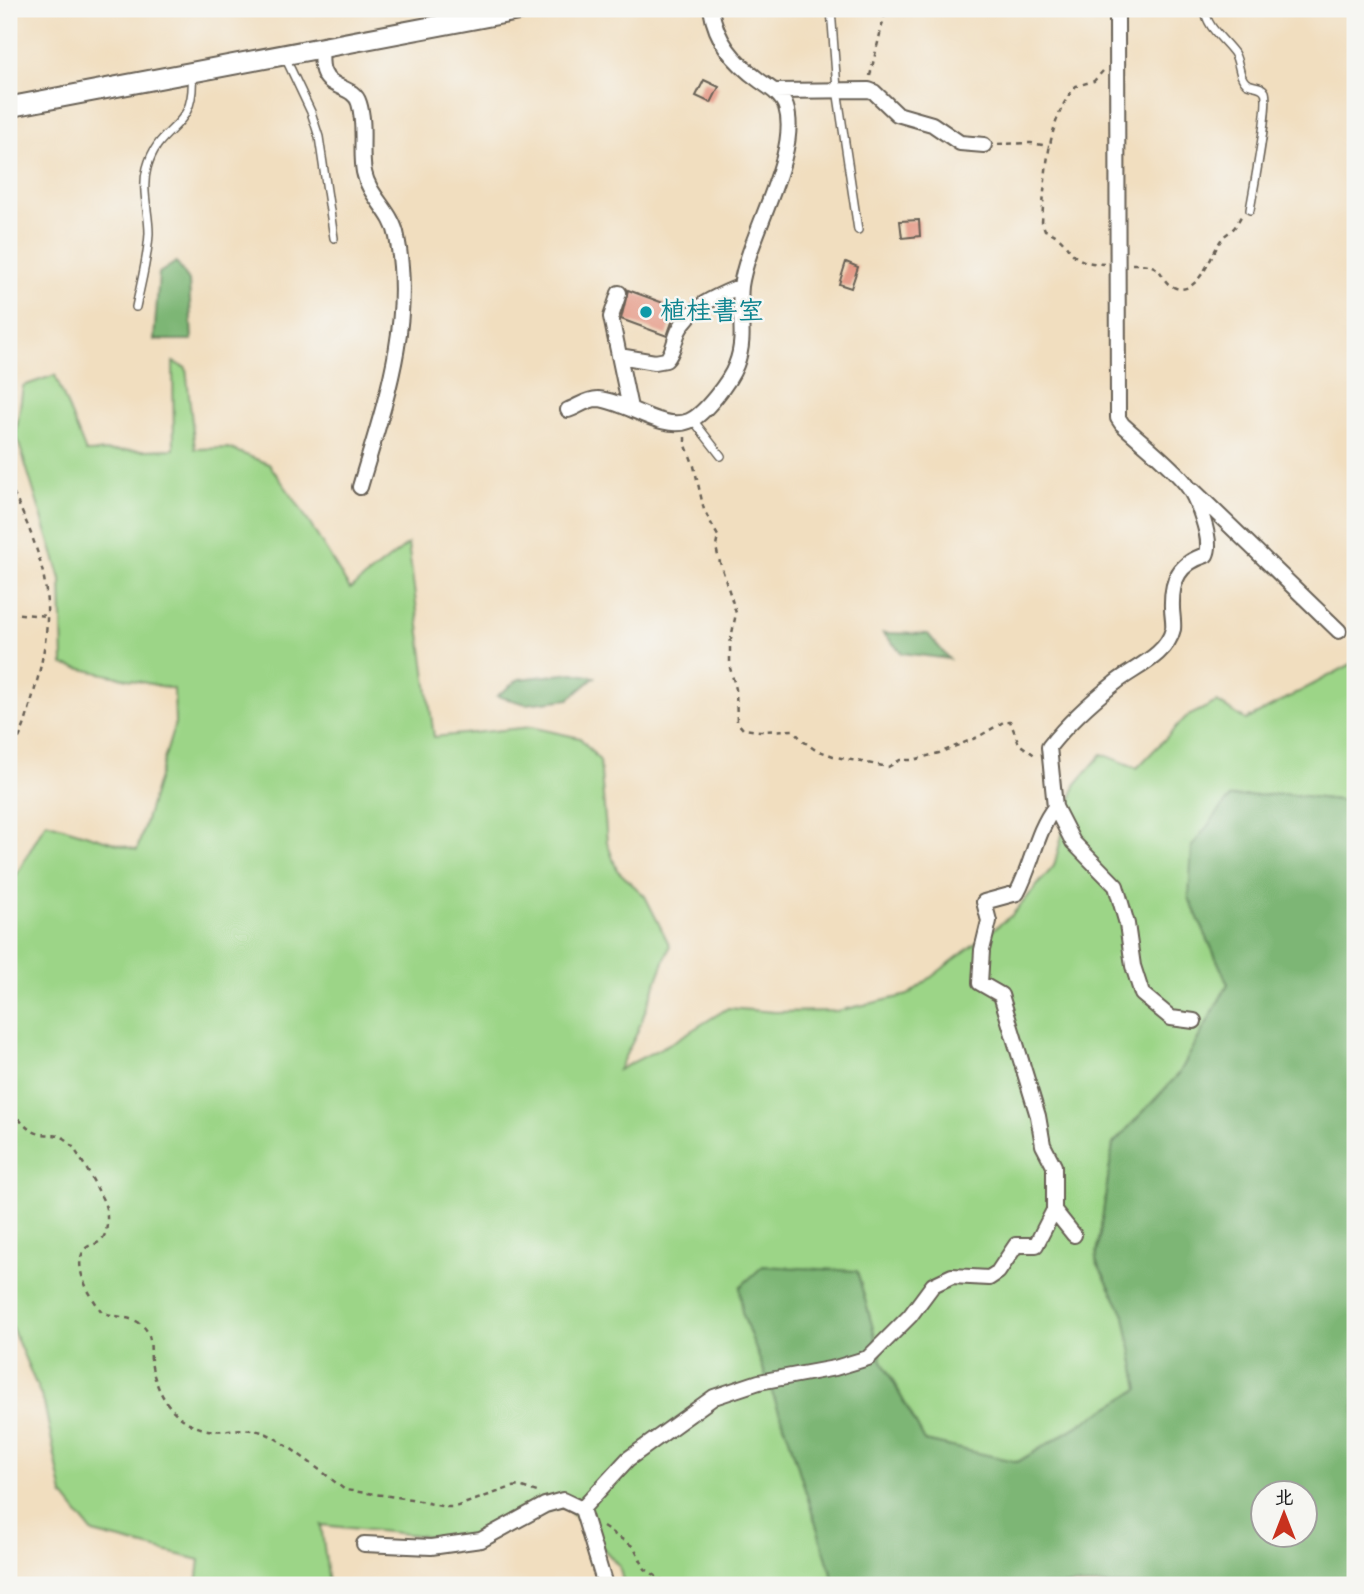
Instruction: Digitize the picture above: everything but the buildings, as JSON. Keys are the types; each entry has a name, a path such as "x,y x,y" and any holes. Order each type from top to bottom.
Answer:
{"main road":[{"path":"9,107 526,9"}],"street":[{"path":"568,410 597,399 630,408 664,423 694,421 720,392 738,361 743,335 741,286 760,221 784,157 787,142 786,107 774,91 743,67 727,49 716,31 711,9"},
{"path":"1117,9 1118,418 1339,631"},
{"path":"321,47 325,76 331,83 349,91 359,102 364,171 368,184 393,222 400,254 403,306 400,332 387,393 360,487"},
{"path":"774,91 836,89 874,92 897,114 932,124 960,143 984,145"},
{"path":"619,356 655,362 666,360 671,354 678,331 692,313 720,295 741,286"},
{"path":"619,293 611,317 630,408"},
{"path":"1187,484 1206,529 1209,550 1206,555 1188,562 1175,578 1173,629 1162,648 1147,664 1115,683 1058,735 1049,747 1055,807 1073,842 1116,886 1128,924 1133,966 1142,994 1171,1018 1194,1021"},
{"path":"582,1508 628,1459 714,1397 759,1382 835,1368 868,1358 910,1316 933,1285 952,1276 989,1278 998,1272 1016,1245 1036,1245 1054,1210 1054,1166 1044,1145 1038,1116 1001,995 980,983 982,950 989,921 984,902 1017,893 1025,879 1048,817 1055,807"},
{"path":"1054,1210 1074,1235"},
{"path":"364,1544 432,1547 481,1540 545,1506 563,1500 582,1508"},
{"path":"582,1508 605,1585"}],"lane":[{"path":"831,9 836,89 858,230"},
{"path":"1205,9 1211,27 1235,54 1243,79 1265,93 1265,117 1250,210"},
{"path":"283,54 311,113 319,137 334,238"},
{"path":"136,307 148,251 149,229 144,185 146,170 154,148 187,113 192,100 191,71"},
{"path":"694,421 721,456"}],"path":[{"path":"874,92 870,79 886,9"},
{"path":"984,145 1031,143 1049,146"},
{"path":"694,421 684,441 696,472 704,510 718,536 718,556 737,613 730,644 730,668 736,689 737,722 743,729 760,732 793,730 814,749 855,762 888,766 901,760 913,760 939,753 1010,721 1020,744 1042,760 1051,758"},
{"path":"9,484 26,519 44,570 47,616 43,662 26,720 15,746 9,753"},
{"path":"9,613 47,616"},
{"path":"9,1101 31,1131 56,1135 72,1144 104,1202 108,1220 103,1237 100,1242 87,1247 83,1252 81,1274 102,1312 142,1324 148,1332 155,1383 177,1415 205,1430 262,1432 345,1490 354,1493 456,1507 519,1486 563,1500"},
{"path":"582,1508 608,1532 634,1547 645,1569 665,1583 691,1582 698,1585"}],"green space":[{"path":"176,262 189,281 192,340 154,340 159,273"},
{"path":"173,362 186,368 195,449 228,448 269,464 297,503 350,589 408,544 434,737 531,727 580,738 600,761 607,842 617,870 645,896 670,946 636,1035 618,1070 673,1042 728,1008 774,1012 837,1011 908,995 1012,915 1054,866 1075,785 1102,754 1137,768 1186,717 1217,702 1246,720 1355,662 1355,802 1285,794 1189,898 1228,984 1179,1074 1113,1144 1096,1261 1125,1316 1139,1389 1017,1462 925,1441 882,1361 857,1271 741,1287 742,1312 789,1438 835,1585 624,1585 619,1566 565,1506 463,1540 321,1525 329,1583 326,1585 197,1585 200,1560 93,1533 63,1495 44,1403 9,1321 9,888 46,822 137,850 175,723 174,689 63,665 61,579 16,434 23,386 55,375 86,452 174,449"},
{"path":"883,633 928,634 949,659 902,653"},
{"path":"573,673 595,677 569,699 526,704 497,696 519,679"},
{"path":"1285,794 1355,802 1355,1585 835,1585 789,1438 742,1312 740,1287 763,1266 857,1271 882,1361 925,1441 1018,1462 1139,1389 1125,1316 1096,1261 1113,1144 1179,1074 1228,984 1189,898 1192,846 1230,797"}],"place":[{"name":"植桂書室","path":"646,312"}]}
